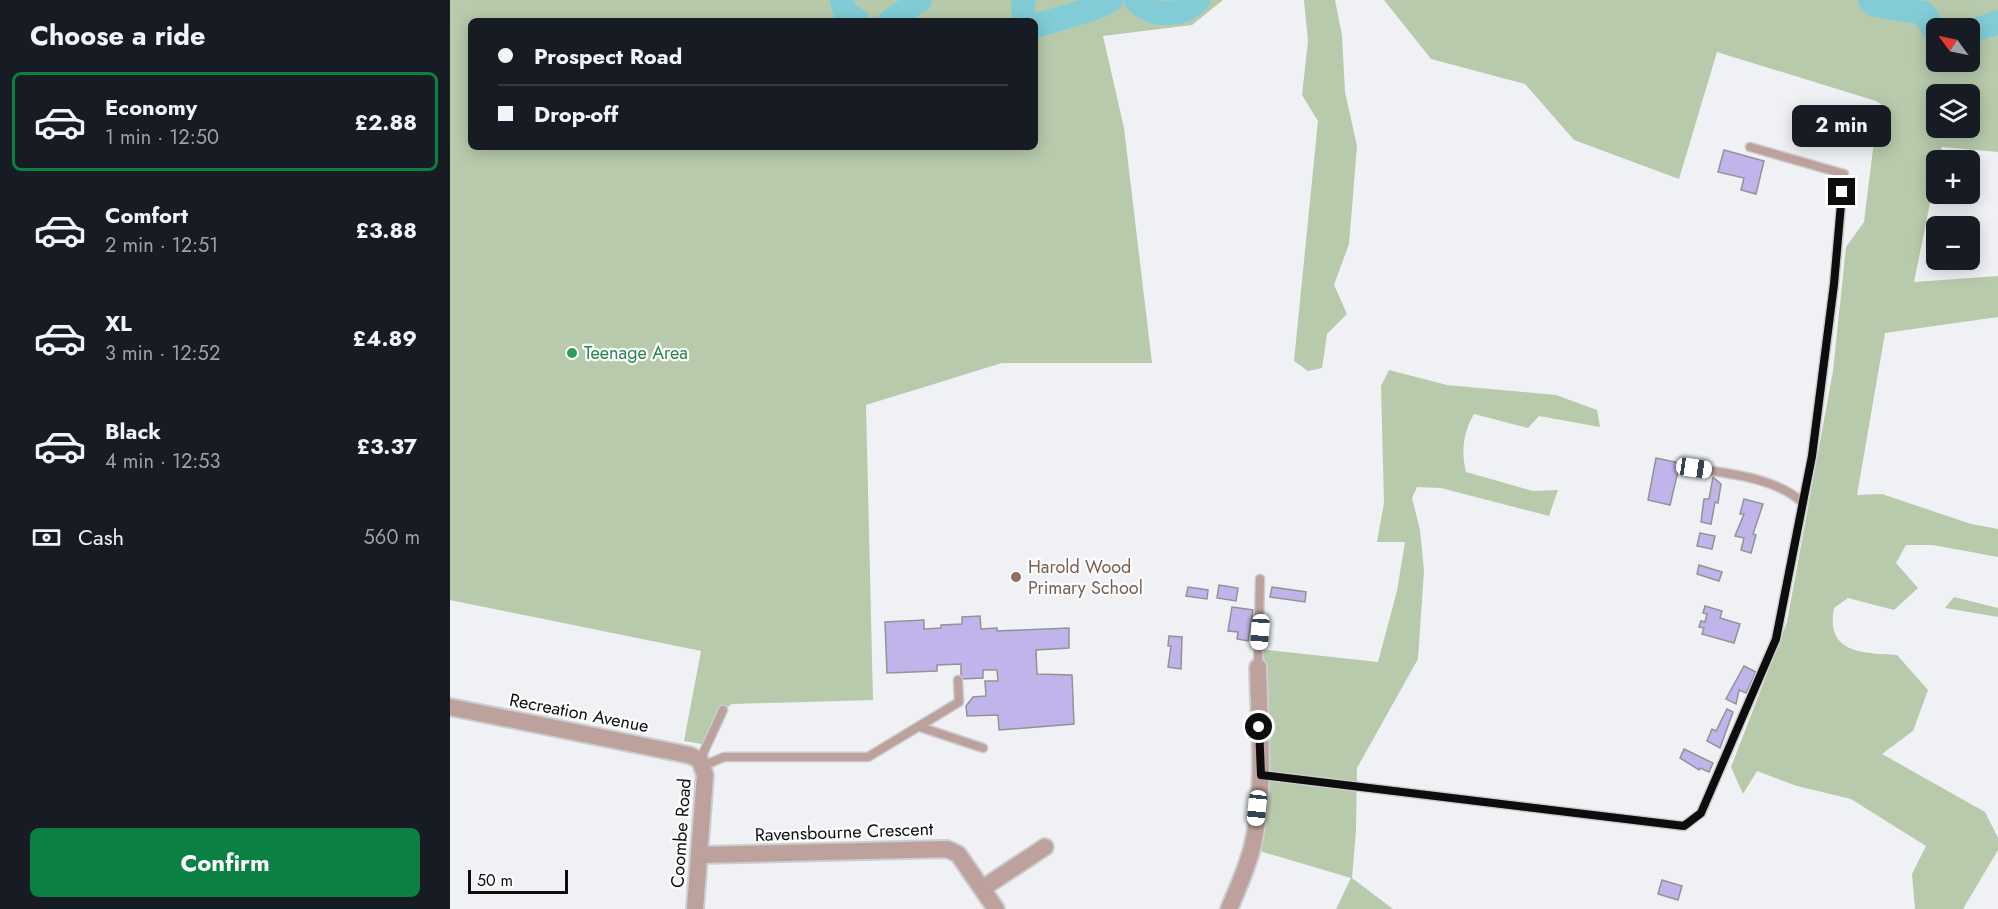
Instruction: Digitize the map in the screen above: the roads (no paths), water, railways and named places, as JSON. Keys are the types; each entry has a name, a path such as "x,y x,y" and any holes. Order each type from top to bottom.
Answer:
{"street":[{"path":"1229,909 1244,876 1253,844 1261,775 1258,667"},
{"name":"Recreation Avenue","path":"450,707 689,755 702,763"},
{"name":"Coombe Road","path":"695,909 705,775 702,763"},
{"path":"983,888 1045,847"},
{"name":"Ravensbourne Crescent","path":"699,855 947,849 958,854 996,909"}],"lane":[{"path":"1261,775 1684,826 1701,813 1776,639 1812,456 1834,284 1844,174 1750,147"},
{"path":"1694,468 1734,474 1780,487 1792,493 1803,503"},
{"path":"1258,667 1260,579"},
{"path":"702,763 723,757 868,757 959,702 958,680"},
{"path":"702,763 723,710"},
{"path":"920,727 983,748"}],"waterway":[{"path":"842,0 845,12 854,18"},
{"path":"894,18 920,0"},
{"path":"1023,0 1024,18"},
{"path":"1038,25 1095,8 1111,0"},
{"path":"1136,0 1150,10 1166,13 1183,10 1198,0"},
{"path":"1870,0 1875,5 1924,13 1927,18"},
{"path":"1980,28 1998,22"}],"place":[{"name":"Teenage Area","path":"572,353"},
{"name":"Harold Wood Primary School","path":"1016,577"}]}
